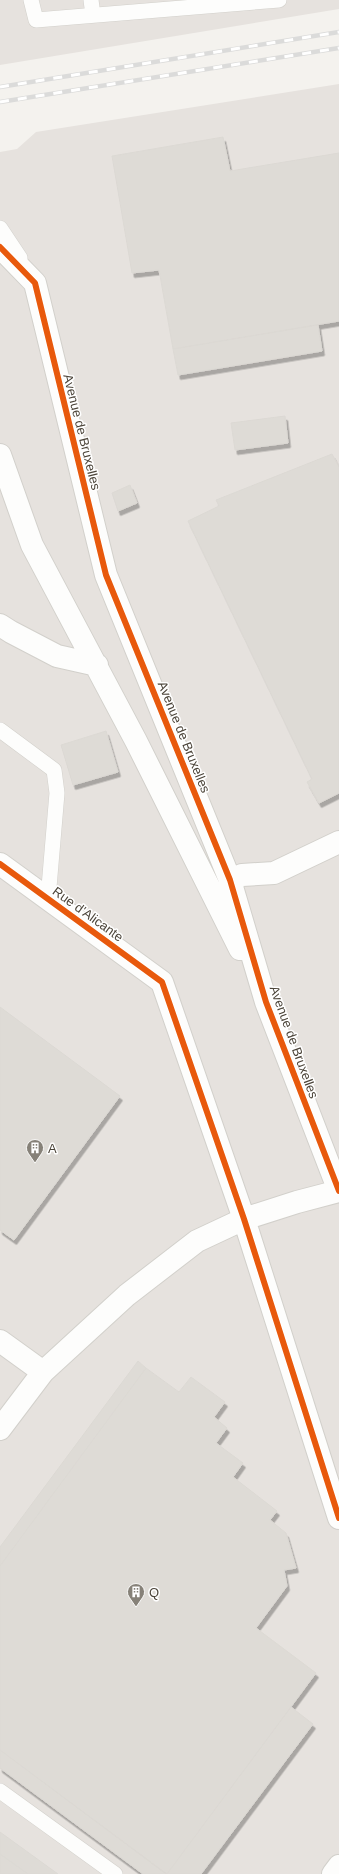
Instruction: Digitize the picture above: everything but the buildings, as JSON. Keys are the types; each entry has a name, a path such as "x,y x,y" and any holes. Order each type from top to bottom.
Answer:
{"street":[{"path":"0,247 5,250 35,283"},
{"name":"Avenue de Bruxelles","path":"35,283 106,575 230,880 266,1002 339,1191"},
{"path":"0,455 32,544 136,741 266,1002"},
{"path":"0,624 11,632 57,656 96,665"},
{"path":"230,880 242,875 274,873 339,842"},
{"name":"Rue d'Alicante","path":"0,864 162,982 244,1219"},
{"path":"0,1429 43,1372 127,1294 197,1241 244,1219 297,1202 339,1191"},
{"path":"244,1219 339,1518"},
{"path":"0,1341 43,1372"},
{"path":"333,1874 339,1866"}],"lane":[{"path":"31,0 36,20 279,0"},
{"path":"91,0 93,15"},
{"path":"0,228 35,283"},
{"path":"0,730 54,770 57,793 48,899"},
{"path":"0,1790 115,1874"}],"shaded area":[{"path":"0,0 339,0 339,9 0,65"},
{"path":"339,84 339,1874 0,1874 0,152 17,149 36,132"}],"railway":[{"path":"0,87 339,32"},
{"path":"0,102 339,48"}],"cycle path":[{"path":"0,247 35,283 106,575 230,880 266,1002 339,1191"},
{"path":"0,864 162,982 244,1219 339,1518"}],"place":[{"name":"A","path":"35,1163"},
{"name":"Q","path":"136,1607"}]}
